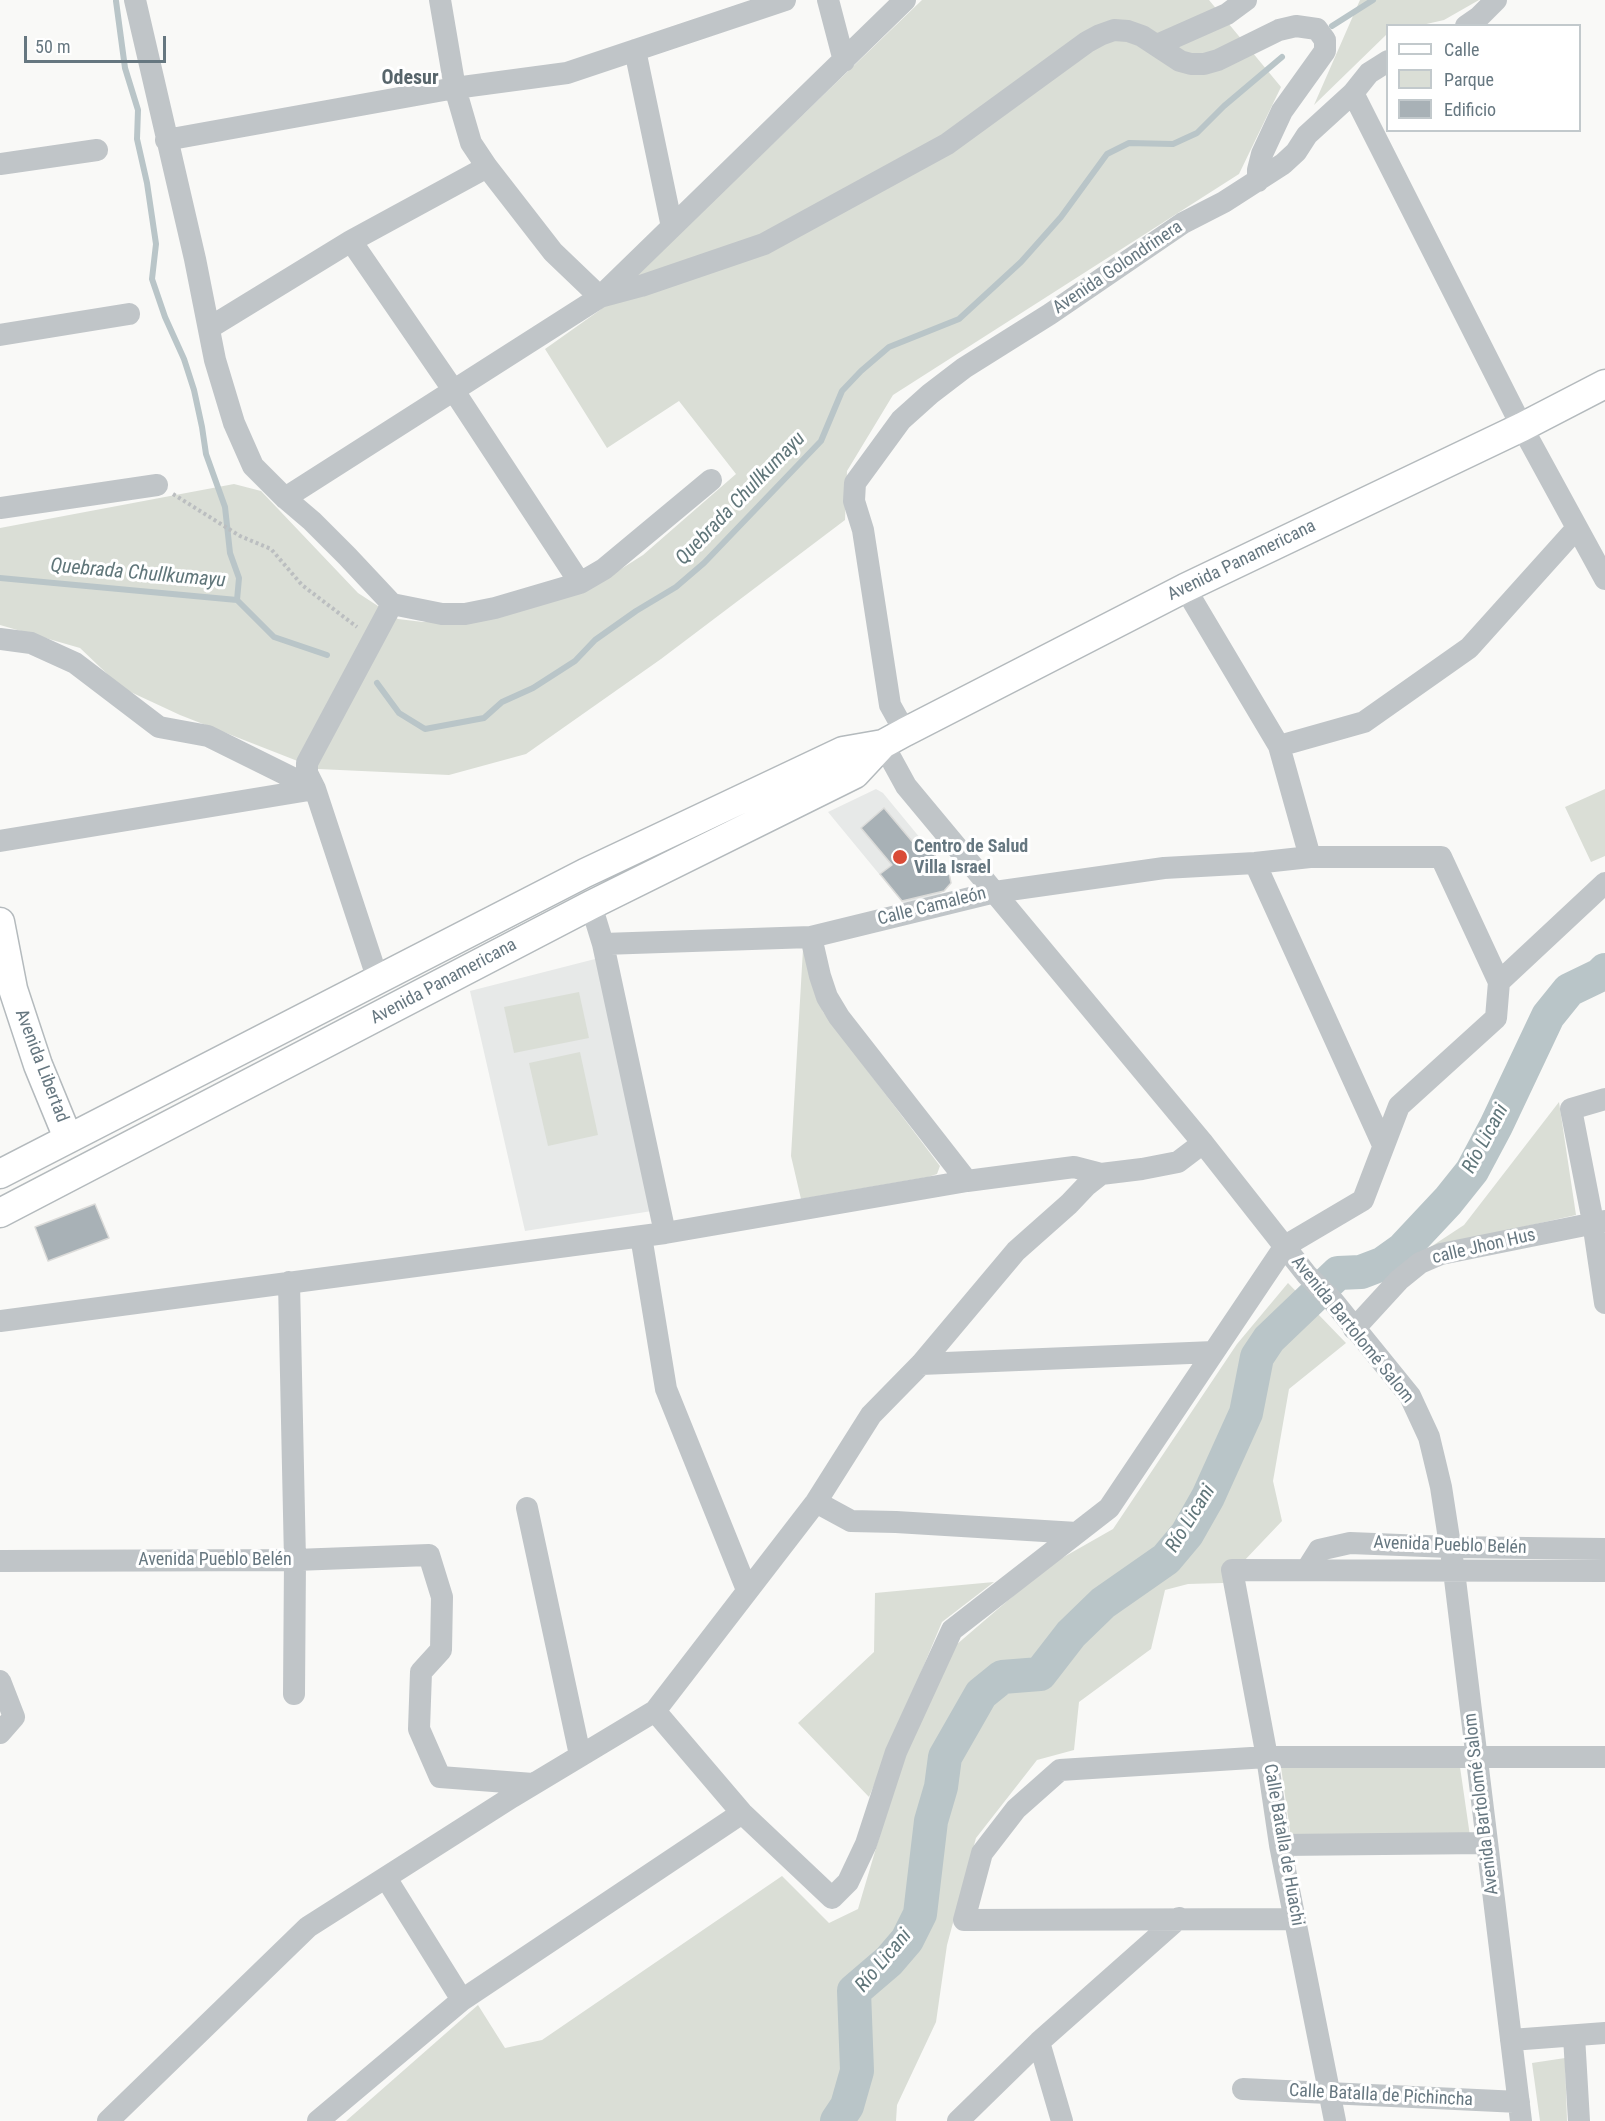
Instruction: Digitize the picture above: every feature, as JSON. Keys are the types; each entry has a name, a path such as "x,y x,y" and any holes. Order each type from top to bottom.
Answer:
{"main road":[{"name":"Avenida Panamericana","path":"0,1174 585,873 843,751 894,738 1185,588 1522,427 1605,384"},
{"name":"Avenida Panamericana","path":"0,1214 591,905 855,774 894,738"},
{"name":"Avenida Libertad","path":"0,922 13,989 38,1065 72,1136 94,1165"}],"street":[{"path":"135,0 195,259 215,360 234,423 253,466 319,528 392,604 442,614 465,614 495,608 580,583 604,569 711,480"},
{"path":"440,0 455,88 471,143 553,252 600,297"},
{"path":"166,140 455,88 567,73 784,0"},
{"path":"828,0 844,60"},
{"path":"285,498 600,297 905,0"},
{"path":"1158,45 1227,14 1246,0"},
{"path":"1469,24 1496,0"},
{"path":"600,297 640,286 764,244 947,144 1100,35 1114,30 1128,31 1142,36 1180,61 1204,64 1218,60 1279,30 1296,26 1317,29 1325,40 1325,51 1282,111 1262,154 1258,182"},
{"path":"636,50 672,226"},
{"name":"Avenida Golondrinera","path":"855,483 902,420 930,394 964,368 1050,314 1183,223 1258,182 1283,164 1296,152 1307,135 1353,93 1369,73 1386,62"},
{"path":"1353,93 1522,427 1605,579"},
{"path":"0,164 97,150"},
{"path":"209,328 351,241 487,167"},
{"path":"351,241 454,391 580,583"},
{"path":"0,335 129,314"},
{"name":"Avenida Bartolomé Salom","path":"855,483 854,501 863,530 894,738 906,786 1203,1143 1307,1275 1333,1301 1410,1396 1429,1437 1441,1487 1454,1571 1520,2112"},
{"path":"0,508 157,484"},
{"path":"1279,746 1364,722 1469,648 1576,529"},
{"path":"1185,588 1279,746 1310,857"},
{"path":"378,980 315,789 307,773 308,763 392,604"},
{"path":"0,639 31,642 75,663 159,727 208,736 315,789"},
{"path":"0,840 315,789"},
{"name":"Calle Camaleón","path":"603,944 811,937 995,892 1164,868 1255,863 1310,857 1441,857 1499,982"},
{"path":"1255,863 1383,1145"},
{"path":"655,1711 742,1813 832,1898 848,1882 866,1844 896,1752 952,1630 1108,1508 1285,1246 1363,1200 1399,1106 1496,1018 1499,982 1605,883"},
{"path":"591,905 603,944 665,1233"},
{"path":"811,937 827,997 839,1017 967,1181"},
{"path":"1605,1099 1571,1109 1599,1221 1605,1303"},
{"path":"0,1321 665,1233 967,1181 1074,1167 1101,1174 1178,1162 1203,1143"},
{"path":"108,2121 308,1927 533,1784 655,1711 816,1502 871,1415 921,1364 1016,1251 1101,1174"},
{"name":"calle Jhon Hus","path":"1354,1329 1399,1280 1420,1263 1441,1254 1599,1221"},
{"path":"641,1236 666,1389 747,1590"},
{"path":"289,1282 295,1560 294,1694"},
{"path":"921,1364 1214,1352"},
{"path":"816,1502 851,1521 1077,1533"},
{"path":"527,1508 580,1755"},
{"name":"Avenida Pueblo Belén","path":"1307,1569 1319,1550 1350,1543 1605,1549"},
{"name":"Avenida Pueblo Belén","path":"0,1561 295,1560 429,1555 442,1597 441,1650 421,1672 419,1729 440,1777 533,1784"},
{"name":"Avenida Pueblo Belén","path":"1232,1570 1605,1571"},
{"name":"Calle Batalla de Huachi","path":"1232,1570 1268,1757 1280,1845 1335,2121"},
{"path":"0,1681 14,1717 0,1733"},
{"path":"1295,1919 964,1920 982,1853 1016,1809 1060,1770 1268,1757 1605,1757"},
{"path":"318,2121 462,2000 742,1813"},
{"path":"1280,1845 1487,1843"},
{"path":"386,1878 462,2000"},
{"path":"958,2121 1040,2042 1179,1918"},
{"path":"1511,2040 1605,2033"},
{"path":"1574,2036 1579,2121"},
{"path":"1040,2042 1062,2121"},
{"name":"Calle Batalla de Pichincha","path":"1242,2089 1330,2093 1520,2112"}],"path":[{"path":"157,484 240,536 271,549 302,585 372,639"}],"shaded area":[{"name":"Centro de Salud Villa Israel","path":"876,789 883,793 949,873 951,883 938,896 903,903 828,812"},
{"path":"599,958 652,1211 525,1231 470,991"}],"green space":[{"path":"922,0 1209,0 1281,87 1239,174 893,395 847,471 845,520 661,659 526,754 449,775 318,769 180,715 122,688 80,648 0,625 0,528 234,484 261,491 358,593 398,619 423,622 480,621 588,590 643,555 736,474 679,401 607,448 545,349 600,310"},
{"path":"1360,0 1479,0 1444,20 1426,24 1386,24 1386,35 1314,105"},
{"path":"1605,789 1605,856 1591,862 1565,807"},
{"path":"803,949 823,1012 940,1166 937,1174 801,1199 791,1156"},
{"path":"579,992 589,1038 514,1053 504,1007"},
{"path":"580,1052 598,1135 548,1146 529,1063"},
{"path":"1559,1102 1576,1215 1429,1248 1464,1225"},
{"path":"1288,1283 1346,1343 1289,1389 1273,1481 1282,1521 1223,1583 1188,1584 1165,1590 1151,1649 1079,1702 1074,1750 1037,1760 976,1838 947,1945 936,2022 897,2105 896,2121 346,2121 478,2005 505,2048 542,2040 782,1876 829,1923 858,1909 900,1767 956,1645 1048,1566 1113,1529 1237,1344"},
{"path":"994,1582 942,1622 869,1797 798,1723 874,1652 875,1593"},
{"path":"1281,1767 1460,1767 1470,1836 1291,1838"},
{"path":"1565,2058 1567,2121 1540,2121 1532,2063"}],"building":[{"path":"884,808 916,846 923,841 949,873 951,883 944,891 902,901 880,874 892,865 861,828"},
{"path":"95,1204 109,1238 48,1261 35,1227"}],"waterway":[{"name":"Quebrada Chullkumayu","path":"1332,26 1373,0"},
{"path":"116,1 125,68 138,110 137,139 147,183 156,244 152,279 194,390 206,454 225,507 230,553 239,578 237,600"},
{"name":"Quebrada Chullkumayu","path":"377,683 399,713 425,729 484,718 502,702 533,688 575,661 595,640 636,611 676,587 704,563 821,441 842,391 861,371 889,347 959,319 1021,262 1061,217 1107,154 1129,143 1173,144 1197,133 1224,106 1282,57"},
{"name":"Quebrada Chullkumayu","path":"0,578 237,600 274,637 327,655"},
{"name":"Río Licani","path":"837,2121 847,2106 857,2071 854,1991 889,1961 907,1940 920,1914 931,1821 941,1787 945,1757 981,1694 1002,1677 1040,1674 1071,1634 1103,1603 1166,1559 1187,1534 1208,1497 1246,1413 1257,1357 1269,1339 1338,1273 1361,1272 1382,1264 1403,1249 1448,1201 1472,1171 1548,1016 1569,990 1600,975 1605,970"}],"place":[{"name":"Centro de Salud Villa Israel","path":"900,857"}],"district":[{"name":"Odesur","path":"410,79"}]}
